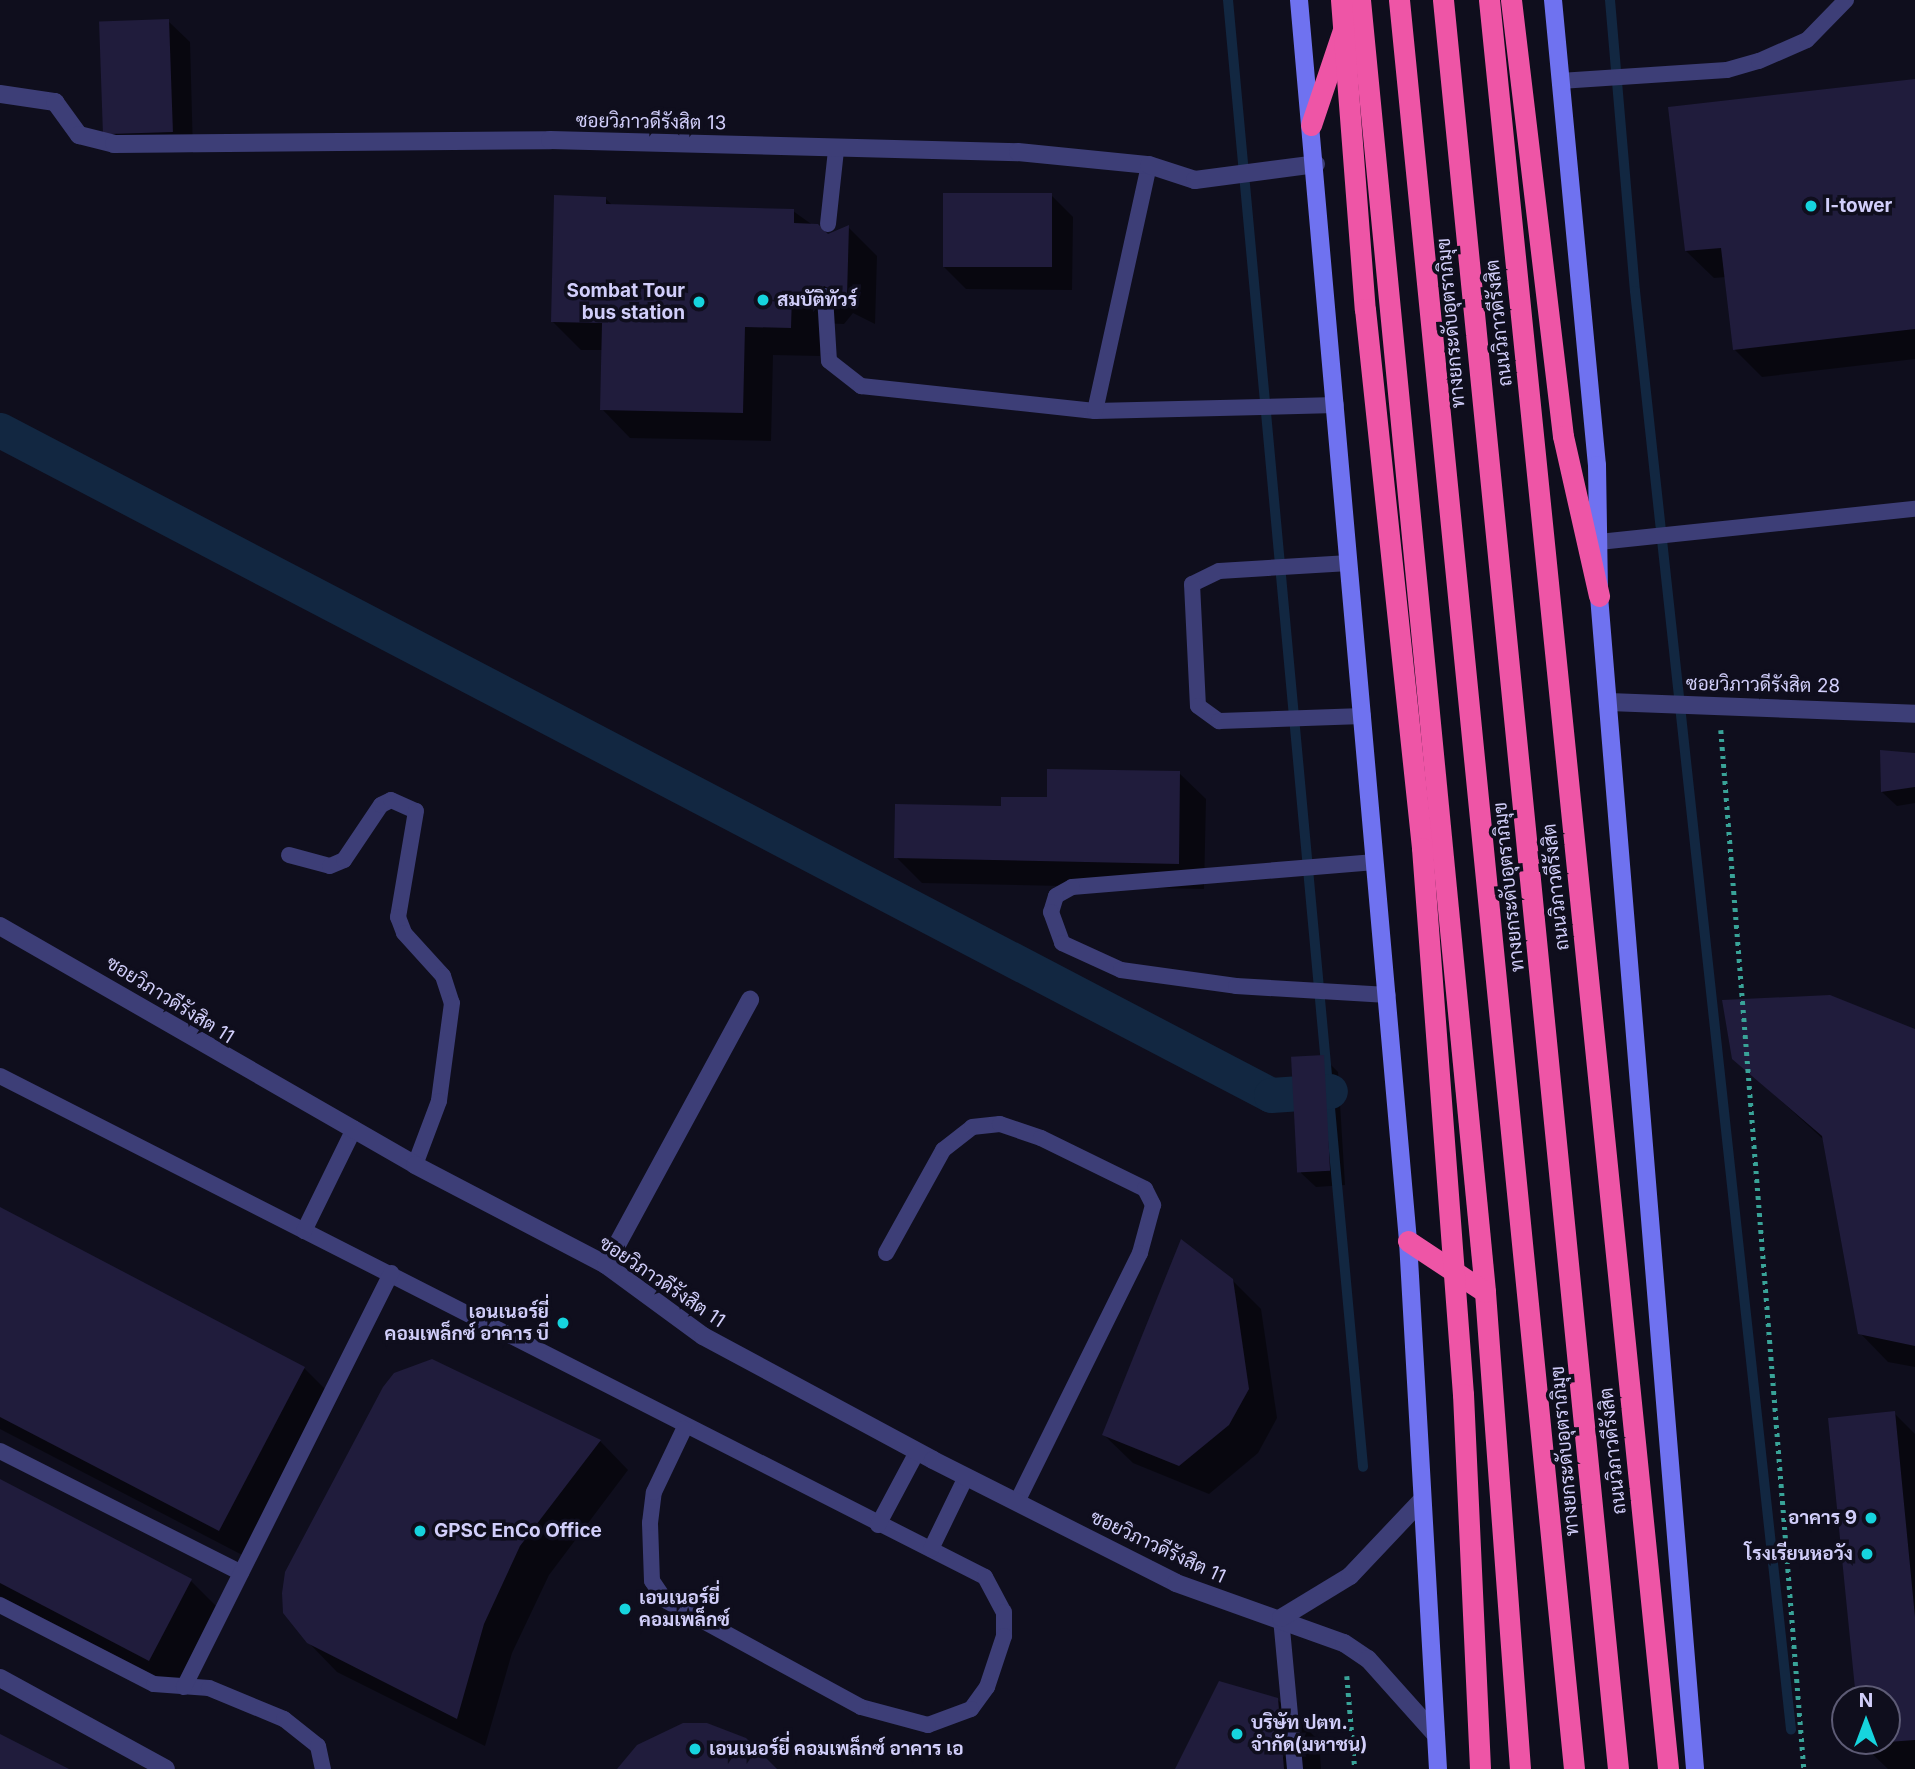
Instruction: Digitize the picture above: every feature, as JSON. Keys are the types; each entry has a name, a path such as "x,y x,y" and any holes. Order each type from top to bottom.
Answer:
{"highway":[{"path":"1341,0 1365,309 1423,861 1463,1394 1480,1769"},
{"path":"1311,125 1354,0"},
{"path":"1360,0 1485,1293 1520,1769"},
{"name":"ทางยกระดับอุตราภิมุข","path":"1399,0 1574,1769"},
{"name":"ทางยกระดับอุตราภิมุข","path":"1443,0 1618,1769"},
{"name":"ถนนวิภาวดีรังสิต","path":"1489,0 1668,1769"},
{"path":"1511,0 1563,436 1599,596"},
{"path":"1408,1241 1485,1293"}],"main road":[{"path":"1299,0 1316,164 1408,1241 1420,1501 1438,1769"},
{"path":"1553,0 1599,542 1599,596 1696,1766"}],"street":[{"name":"ซอยวิภาวดีรังสิต 13","path":"0,94 55,102 79,135 114,144 550,140 836,150 1018,152 1149,165 1195,180 1271,173 1316,164"},
{"name":"ซอยวิภาวดีรังสิต 28","path":"1609,702 1915,714"},
{"name":"ซอยวิภาวดีรังสิต 11","path":"2,932 415,1165 606,1265 703,1336 917,1452 1177,1583 1281,1618 1344,1643 1368,1659 1436,1735"},
{"path":"606,1265 750,1000"},
{"path":"1281,1618 1350,1576 1420,1501"},
{"path":"0,1678 166,1769"}],"lane":[{"path":"1560,81 1727,70 1759,61 1807,40 1846,0"},
{"path":"828,224 836,150"},
{"path":"1095,411 1149,165"},
{"path":"825,296 829,361 860,386 1095,411 1336,405"},
{"path":"1599,542 1915,509"},
{"path":"1349,563 1219,571 1192,584 1198,706 1219,721 1363,716"},
{"path":"289,855 330,866 344,860 380,805 391,800 416,811 398,917 404,933 443,976 452,1003 439,1101 415,1165"},
{"path":"1375,862 1072,887 1056,896 1051,912 1062,943 1121,970 1184,981 1388,995"},
{"path":"0,1076 391,1273 684,1429 985,1577 1004,1612 1004,1636 988,1687 971,1709 928,1725 860,1707 665,1600 652,1581 650,1523 654,1492 684,1429"},
{"path":"886,1253 943,1150 959,1131 972,1127 1000,1124 1041,1138 1145,1189 1153,1205 1151,1228 1017,1503"},
{"path":"304,1231 354,1129"},
{"path":"184,1687 391,1273"},
{"path":"0,1451 241,1573"},
{"path":"878,1525 917,1452"},
{"path":"931,1549 966,1477"},
{"path":"0,1605 154,1684 230,1694 284,1718 318,1746 323,1769"},
{"path":"1281,1618 1295,1769"}],"path":[{"path":"1719,705 1804,1769"},
{"path":"1344,1643 1355,1769"}],"building":[{"path":"169,19 173,132 103,134 99,21"},
{"path":"1915,79 1915,329 1733,350 1721,248 1685,251 1668,107"},
{"path":"943,193 1052,193 1052,267 943,267"},
{"path":"554,195 606,197 606,204 794,209 794,223 818,224 828,234 849,225 847,297 824,286 815,296 792,295 791,328 745,327 743,413 600,410 602,323 551,322"},
{"path":"1880,750 1915,753 1915,787 1881,792"},
{"path":"1047,769 1180,771 1179,864 894,858 895,804 1001,806 1001,797 1047,797"},
{"path":"1830,995 1915,1029 1915,1346 1858,1334 1822,1136 1732,1059 1722,1000"},
{"path":"1324,1055 1330,1171 1297,1173 1291,1057"},
{"path":"0,1207 305,1367 219,1531 0,1417"},
{"path":"1181,1239 1233,1279 1249,1389 1229,1425 1179,1466 1102,1435"},
{"path":"432,1359 601,1440 520,1546 484,1624 457,1719 307,1643 283,1613 285,1572 383,1387 394,1373"},
{"name":"อาคาร 9","path":"1895,1411 1915,1617 1915,1740 1901,1741 1901,1685 1855,1685 1828,1418"},
{"path":"0,1479 192,1579 149,1661 0,1583"},
{"name":"บริษัท ปตท. จำกัด(มหาชน)","path":"1219,1681 1278,1698 1284,1769 1175,1769"},
{"name":"เอนเนอร์ยี่ คอมเพล็กซ์ อาคาร เอ","path":"683,1723 707,1723 746,1738 777,1769 617,1769 637,1745"},
{"path":"0,1734 69,1769 0,1769"}],"waterway":[{"path":"1228,0 1363,1467"},
{"path":"1610,0 1635,291 1791,1730"},
{"path":"0,430 1271,1095 1330,1091"}],"place":[{"name":"I-tower","path":"1811,206"},
{"name":"สมบัติทัวร์","path":"763,300"},
{"name":"Sombat Tour bus station","path":"699,302"},
{"name":"เอนเนอร์ยี่ คอมเพล็กซ์ อาคาร บี","path":"563,1323"},
{"name":"อาคาร 9","path":"1871,1518"},
{"name":"GPSC EnCo Office","path":"420,1531"},
{"name":"โรงเรียนหอวัง","path":"1867,1554"},
{"name":"เอนเนอร์ยี่ คอมเพล็กซ์","path":"625,1609"},
{"name":"บริษัท ปตท. จำกัด(มหาชน)","path":"1237,1734"},
{"name":"เอนเนอร์ยี่ คอมเพล็กซ์ อาคาร เอ","path":"695,1749"}]}
